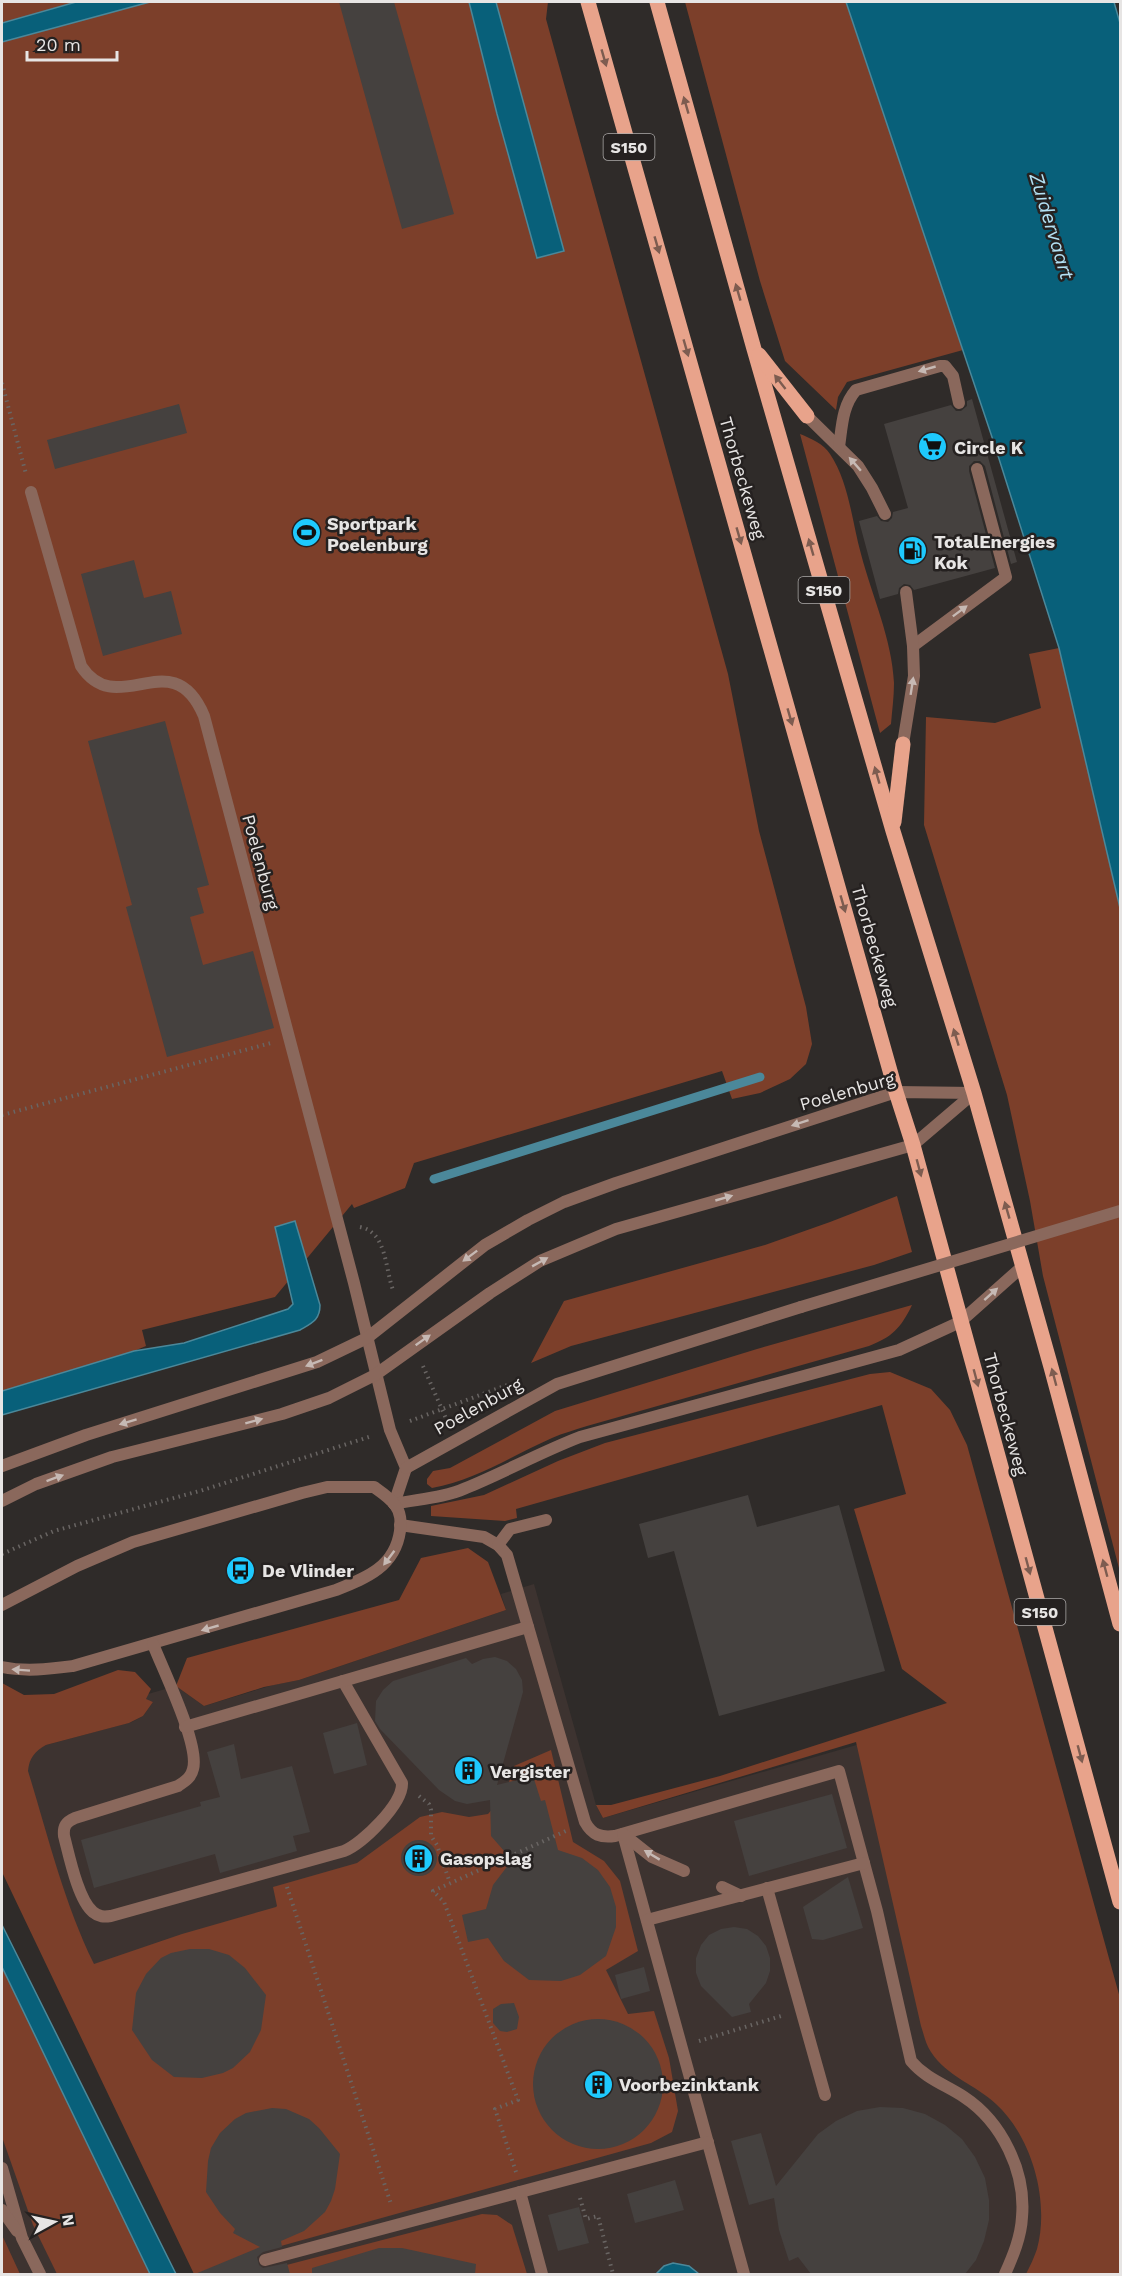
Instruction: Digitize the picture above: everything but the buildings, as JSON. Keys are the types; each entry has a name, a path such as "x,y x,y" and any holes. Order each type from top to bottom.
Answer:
{"main road":[{"name":"Thorbeckeweg","path":"588,2 912,1145 1120,1902"},
{"name":"S150","path":"657,2 893,831 974,1093 1120,1624"},
{"path":"754,349 807,416"},
{"path":"893,831 903,744"}],"street":[{"path":"839,447 844,410 856,390 945,366 953,376 959,403"},
{"path":"807,416 858,466 873,488 885,514"},
{"path":"913,646 1006,577 977,469"},
{"name":"Poelenburg","path":"32,492 81,666 89,679 104,687 128,687 161,681 175,683 188,690 198,701 289,1038 375,1375 390,1430 406,1468 557,1384 615,1364 1120,1211"},
{"path":"903,744 914,676 913,646 906,592"},
{"name":"Poelenburg","path":"2,1466 86,1435 317,1362 367,1338 485,1245 564,1202 896,1092 974,1093"},
{"path":"2,1501 36,1484 112,1457 282,1414 329,1398 375,1375 490,1293 540,1261 616,1229 912,1145 974,1093"},
{"path":"394,1504 465,1489 580,1437 899,1350 960,1322 1023,1266"},
{"path":"394,1504 406,1468"},
{"path":"2,1605 77,1566 133,1542 302,1492 327,1487 374,1487 394,1504 401,1516 398,1544 390,1558 376,1572 326,1594 73,1666 37,1670 2,1667"},
{"path":"498,1545 510,1529 546,1520"},
{"path":"400,1525 484,1537 498,1545 507,1555 585,1822 594,1833 600,1836 623,1834 839,1771 864,1863 911,2061 920,2071 964,2097 987,2116 1002,2138 1015,2164 1022,2191 1022,2218 1016,2250 1005,2274"},
{"path":"185,1727 528,1627"},
{"path":"153,1644 185,1727 193,1753 194,1767 190,1778 178,1786 75,1818 67,1822 63,1828 63,1836 83,1899 92,1911 102,1917 281,1869 356,1846 370,1834 401,1793 402,1788 400,1778 343,1681"},
{"path":"623,1834 652,1857 684,1871"},
{"path":"623,1834 744,2274"},
{"path":"647,1920 864,1863"},
{"path":"722,1887 741,1896"},
{"path":"767,1888 825,2095"},
{"path":"265,2260 708,2142"},
{"path":"2,2168 22,2238"},
{"path":"521,2191 542,2274"},
{"path":"2,2210 22,2238 40,2274"}],"path":[{"path":"2,383 32,492"},
{"path":"2,1115 289,1038"},
{"name":"Poelenburg","path":"2,1554 54,1531 203,1490 390,1430 442,1408"},
{"path":"402,1788 429,1804 432,1816 431,1836 437,1845 450,1883"},
{"path":"521,2191 495,2109 518,2100 444,1902 433,1891 585,1822"},
{"path":"281,1869 398,2224"},
{"path":"681,2046 801,2010"},
{"path":"574,2177 586,2219 598,2216 613,2274"}],"shaded area":[{"name":"Sportpark Poelenburg","path":"2,2 476,2 542,256 564,251 496,2 548,2 546,19 728,674 759,831 806,1007 812,1044 806,1064 790,1079 760,1093 732,1099 722,1071 414,1163 405,1188 354,1208 352,1204 275,1297 142,1330 146,1346 2,1391"},
{"path":"685,2 846,2 963,350 847,382 838,397 836,410 785,361 760,281"},
{"path":"800,434 827,450 842,477 861,554 886,634 890,650 894,693 891,724 880,733"},
{"path":"1059,648 1120,908 1120,1572 1043,1276 1030,1201 1007,1095 924,825 926,717 995,723 1041,708 1029,654"},
{"path":"897,1196 912,1252 874,1265 571,1346 531,1363 564,1301 765,1245"},
{"path":"912,1305 895,1331 869,1346 587,1426 552,1438 464,1479 432,1488 427,1484 427,1479 433,1471 450,1468 555,1411 757,1349"},
{"path":"890,1372 931,1389 950,1410 967,1445 1120,1998 1120,2274 1026,2274 1037,2249 1040,2230 1041,2211 1035,2171 1028,2152 1009,2118 988,2097 945,2068 928,2046 921,2026 856,1742 603,1818 596,1805 611,1805 720,1776 947,1703 902,1669 854,1509 906,1494 882,1405 516,1509 517,1518 505,1521 431,1516 431,1506 484,1495 558,1461 605,1443 870,1374"},
{"path":"468,1548 488,1562 506,1610 299,1680 264,1687 204,1706 176,1686 187,1658 399,1600 421,1558"},
{"path":"534,1584 596,1805 603,1818 957,1716 1113,2274 194,2274 2,1763 46,1745 132,1722 143,1716 153,1702 145,1700 148,1694 176,1686 204,1706 273,1685 299,1680 506,1610 501,1594"},
{"path":"118,1670 135,1672 151,1689 146,1699 153,1702 143,1716 129,1723 46,1745 33,1755 28,1771 65,1893 94,1964 182,1934 276,1907 273,1887 357,1863 420,1817 442,1812 469,1817 488,1814 505,1795 514,1766 551,1750 573,1842 604,1861 620,1881 638,1951 606,1970 628,2014 654,2011 669,2058 678,2111 672,2132 651,2143 234,2259 240,2274 194,2274 2,1872 2,1683 24,1695 54,1694"},
{"path":"2,1967 150,2274 57,2274 33,2225 2,2137"},
{"path":"2,2087 92,2274 2,2274"},
{"path":"482,2214 497,2215 512,2225 527,2274 252,2274"},
{"path":"2,2235 20,2274 2,2274"}],"water":[{"path":"76,2 150,2 2,42 2,23"},
{"path":"469,2 496,2 564,251 537,258"},
{"name":"Zuidervaart","path":"846,2 1114,2 1120,23 1120,908 1059,648 994,443"},
{"path":"295,1221 320,1305 317,1318 308,1325 300,1330 2,1415 2,1391 134,1351 184,1343 288,1309 293,1304 275,1227"},
{"path":"2,1925 176,2274 150,2274 2,1967"},
{"path":"673,2263 689,2266 699,2274 656,2274 664,2266"}],"waterway":[{"path":"434,1179 760,1077"}],"place":[{"name":"Circle K","path":"933,447"},
{"name":"Sportpark Poelenburg","path":"306,533"},
{"name":"TotalEnergies Kok","path":"913,551"},
{"name":"De Vlinder","path":"241,1570"},
{"name":"Vergister","path":"469,1771"},
{"name":"Gasopslag","path":"419,1858"},
{"name":"Voorbezinktank","path":"598,2084"}]}
